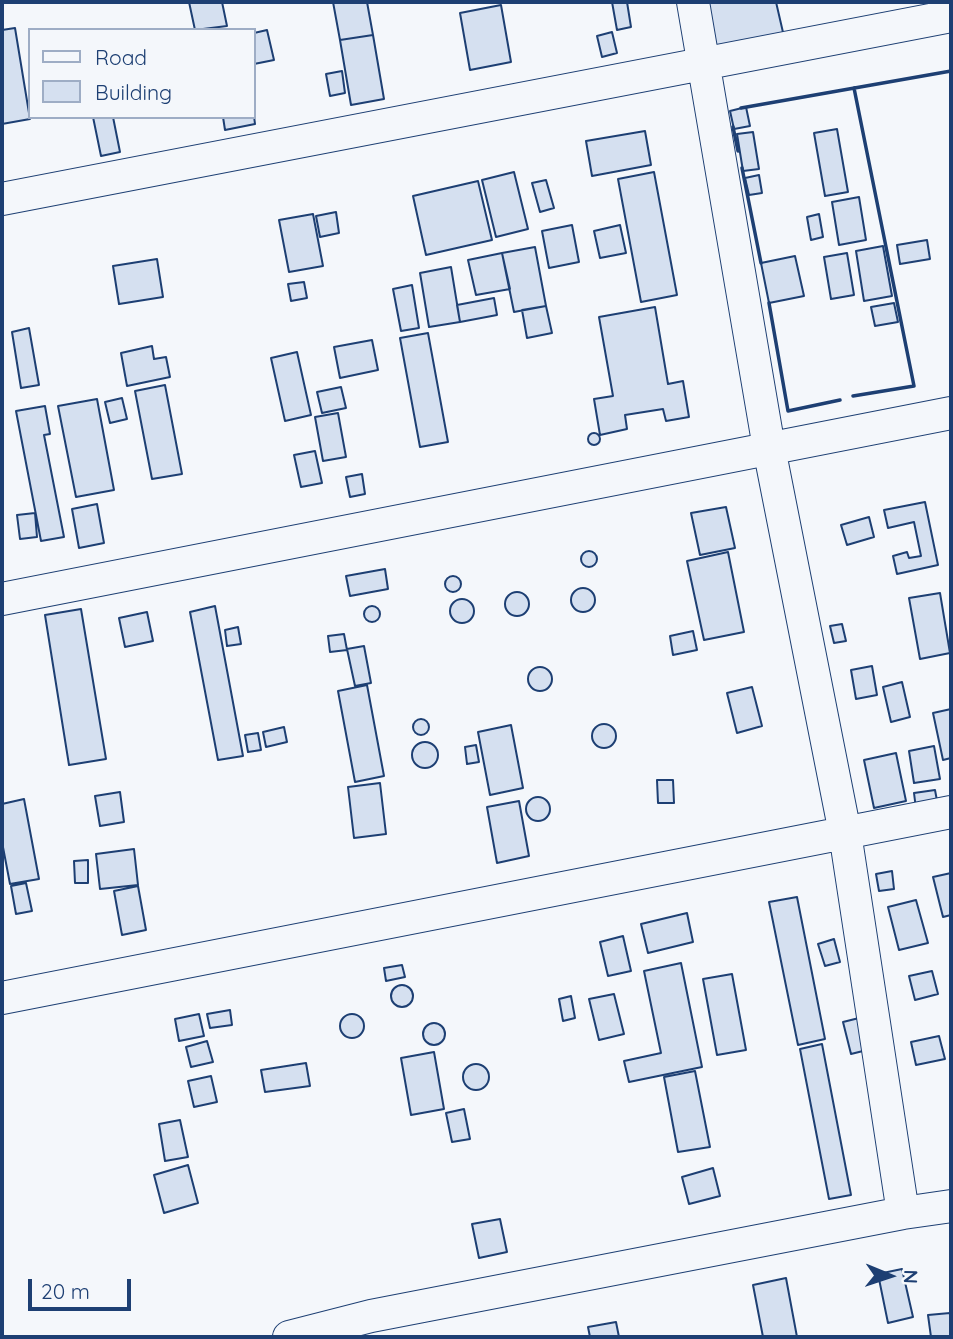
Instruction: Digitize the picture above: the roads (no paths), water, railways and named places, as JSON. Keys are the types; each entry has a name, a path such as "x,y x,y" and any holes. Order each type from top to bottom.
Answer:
{"street":[{"path":"693,2 769,448 845,833 903,1213"},
{"path":"2,199 951,16"},
{"path":"2,599 951,413"},
{"path":"2,998 951,812"},
{"path":"289,1337 371,1316 951,1206"}]}
